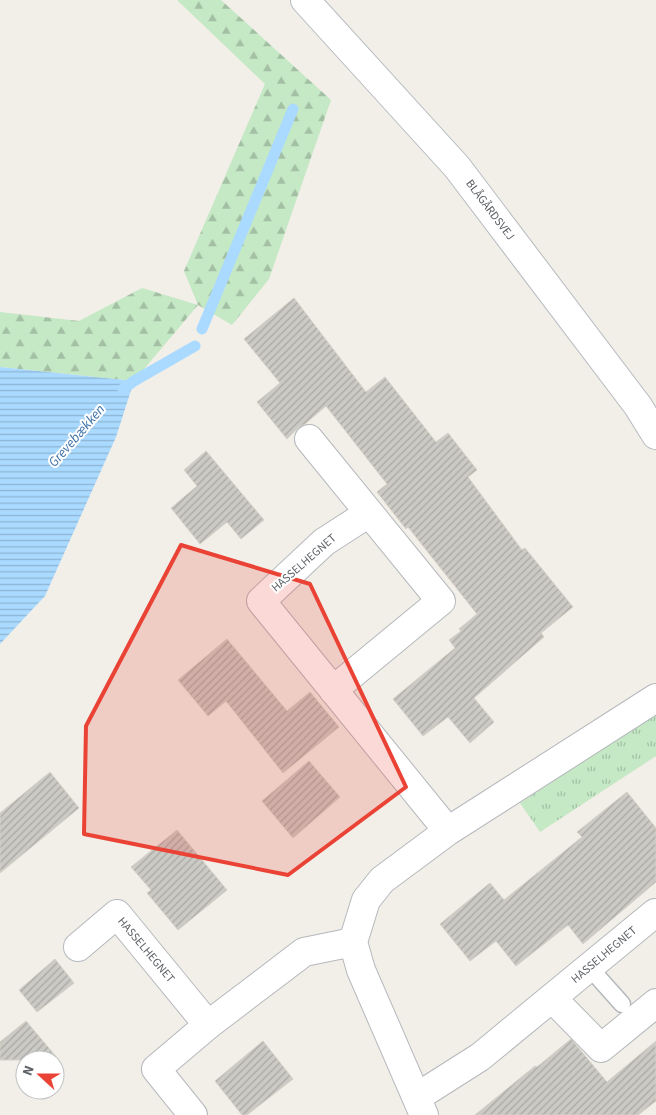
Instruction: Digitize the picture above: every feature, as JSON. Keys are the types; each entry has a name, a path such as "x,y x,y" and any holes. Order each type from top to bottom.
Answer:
{"street":[{"name":"BLÅGÅRDSVEJ","path":"305,0 457,167 638,406 656,434"},
{"path":"309,439 442,601 333,690"},
{"name":"HASSELHEGNET","path":"369,513 324,542 261,601 448,831"},
{"path":"193,1115 156,1069 208,1025 304,952 353,942 366,900 382,880 448,831 656,698"},
{"name":"HASSELHEGNET","path":"78,947 117,914 208,1025"},
{"name":"HASSELHEGNET","path":"353,942 361,970 421,1106 656,914"},
{"path":"552,998 601,1048 656,1003"}],"lane":[{"path":"589,967 622,1004"}],"highlighted area":[{"path":"181,545 310,584 406,787 288,875 84,834 86,726"}],"green space":[{"path":"177,0 221,0 331,100 269,279 232,325 198,305 184,271 265,84"},
{"path":"142,288 198,305 134,381 0,367 0,312 79,321"},
{"path":"656,713 656,756 540,832 520,803"}],"water":[{"path":"0,367 134,381 116,437 45,596 0,644"}],"building":[{"path":"294,298 366,392 385,377 436,442 448,433 477,470 468,477 522,550 525,548 573,607 541,633 544,637 474,698 494,722 470,743 448,717 423,736 393,699 455,648 449,640 461,631 459,629 477,614 408,527 406,529 377,492 387,484 326,406 287,439 257,402 280,383 244,339"},
{"path":"206,451 264,520 241,539 227,522 200,544 171,508 197,486 184,470"},
{"path":"227,639 287,711 310,692 339,727 283,773 226,701 208,716 178,680"},
{"path":"309,761 340,797 293,838 262,801"},
{"path":"50,772 79,808 0,873 0,813"},
{"path":"627,792 656,828 656,882 583,944 568,925 516,966 496,941 470,961 440,924 490,883 504,900 582,837 577,832"},
{"path":"177,830 227,890 178,930 147,893 151,890 131,867"},
{"path":"55,959 74,983 37,1012 19,990"},
{"path":"26,1021 51,1050 15,1050 15,1060 0,1060 0,1042"},
{"path":"571,1039 607,1082 656,1041 656,1101 638,1115 475,1115 535,1066 537,1067"},
{"path":"263,1041 293,1079 247,1115 242,1115 215,1081"}],"waterway":[{"name":"Grevebækken","path":"202,329 293,109"},
{"name":"Grevebækken","path":"123,389 195,346"}]}
